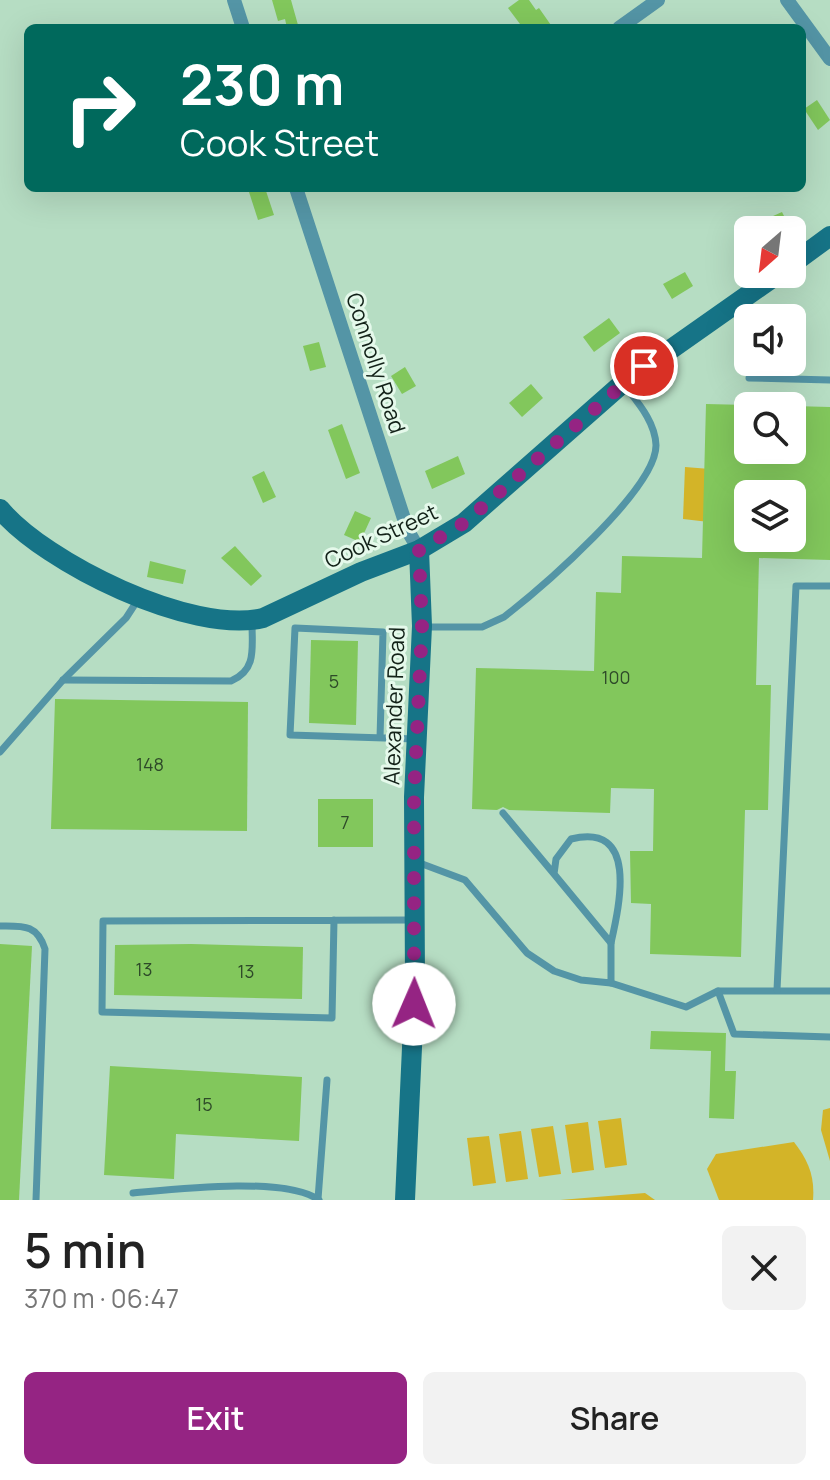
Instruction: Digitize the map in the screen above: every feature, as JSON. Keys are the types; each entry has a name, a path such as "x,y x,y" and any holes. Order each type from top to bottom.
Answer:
{"street":[{"path":"234,0 242,24"},
{"path":"625,24 658,0"},
{"path":"787,0 804,24"},
{"path":"806,26 830,59"},
{"name":"Connolly Road","path":"297,192 408,531 419,550"},
{"path":"806,254 830,236"},
{"name":"Cook Street","path":"0,509 43,549 140,596 211,616 252,620 419,550 464,523 623,383 758,288"},
{"name":"Alexander Road","path":"405,1200 415,982 414,861 422,626 419,550"}],"lane":[{"path":"749,378 830,380"},
{"path":"422,626 482,627 504,617 639,489 654,459 654,430 623,383"},
{"path":"777,990 796,586 830,586"},
{"path":"0,752 63,680 126,618 140,596"},
{"path":"63,680 231,681 244,675 251,666 252,620"},
{"path":"380,738 383,632 295,628 290,735 380,738 418,739"},
{"path":"503,813 611,943"},
{"path":"554,874 556,859 571,839 598,836 614,846 619,857 618,913 611,943 611,983"},
{"path":"414,861 465,880 527,953 554,971 581,980 611,983 686,1007 718,991 830,991"},
{"path":"334,920 332,1018 102,1012 103,921 334,920 413,920"},
{"path":"0,926 30,927 41,936 45,949 36,1200"},
{"path":"718,991 734,1034 830,1037"},
{"path":"133,1193 204,1186 294,1190 318,1199 327,1080"}],"shaded area":[{"path":"685,467 710,469 709,522 683,519"},
{"path":"830,1108 830,1161 821,1130 823,1110"},
{"path":"621,1118 627,1165 605,1168 598,1121"},
{"path":"588,1122 594,1170 572,1173 565,1125"},
{"path":"553,1126 561,1174 539,1177 531,1129"},
{"path":"521,1131 528,1179 506,1182 499,1134"},
{"path":"489,1136 496,1183 473,1186 467,1138"},
{"path":"794,1142 810,1169 813,1200 719,1200 707,1169 716,1154"},
{"path":"645,1193 655,1200 560,1200"}],"building":[{"path":"272,0 291,0 298,24 286,24 285,19 278,21"},
{"path":"519,0 529,0 550,24 520,24 508,8"},
{"path":"817,100 830,120 818,130 806,108"},
{"path":"249,192 266,192 274,215 258,220"},
{"path":"685,272 693,286 672,299 663,284"},
{"path":"609,318 620,333 594,352 583,337"},
{"path":"319,342 326,367 310,371 303,346"},
{"path":"405,367 416,386 402,394 391,376"},
{"path":"531,384 543,398 522,417 509,403"},
{"path":"706,404 734,405 734,464 806,464 806,406 830,407 830,560 759,558 756,685 771,685 768,810 745,810 741,957 650,954 651,904 631,903 630,851 653,851 654,789 611,788 610,813 509,810 503,807 497,810 472,809 476,668 594,671 596,592 621,593 622,556 702,558"},
{"path":"342,424 360,473 346,479 328,430"},
{"path":"458,456 465,474 432,489 425,471"},
{"path":"264,471 276,497 263,503 252,477"},
{"path":"355,511 371,518 360,542 344,535"},
{"path":"235,546 262,576 251,586 221,558"},
{"path":"150,561 186,570 183,584 147,577"},
{"path":"311,640 358,641 356,725 309,723"},
{"path":"55,699 248,702 247,831 51,829"},
{"path":"318,799 373,799 373,847 318,847"},
{"path":"0,944 32,946 19,1200 0,1200"},
{"path":"115,945 303,947 302,999 114,995"},
{"path":"651,1031 726,1033 725,1071 736,1071 734,1119 709,1118 711,1051 650,1049"},
{"path":"110,1066 302,1077 299,1141 176,1134 174,1179 104,1175"}],"route":[{"path":"414,1004 414,797 422,626 419,550 464,523 502,492 644,366"}]}
